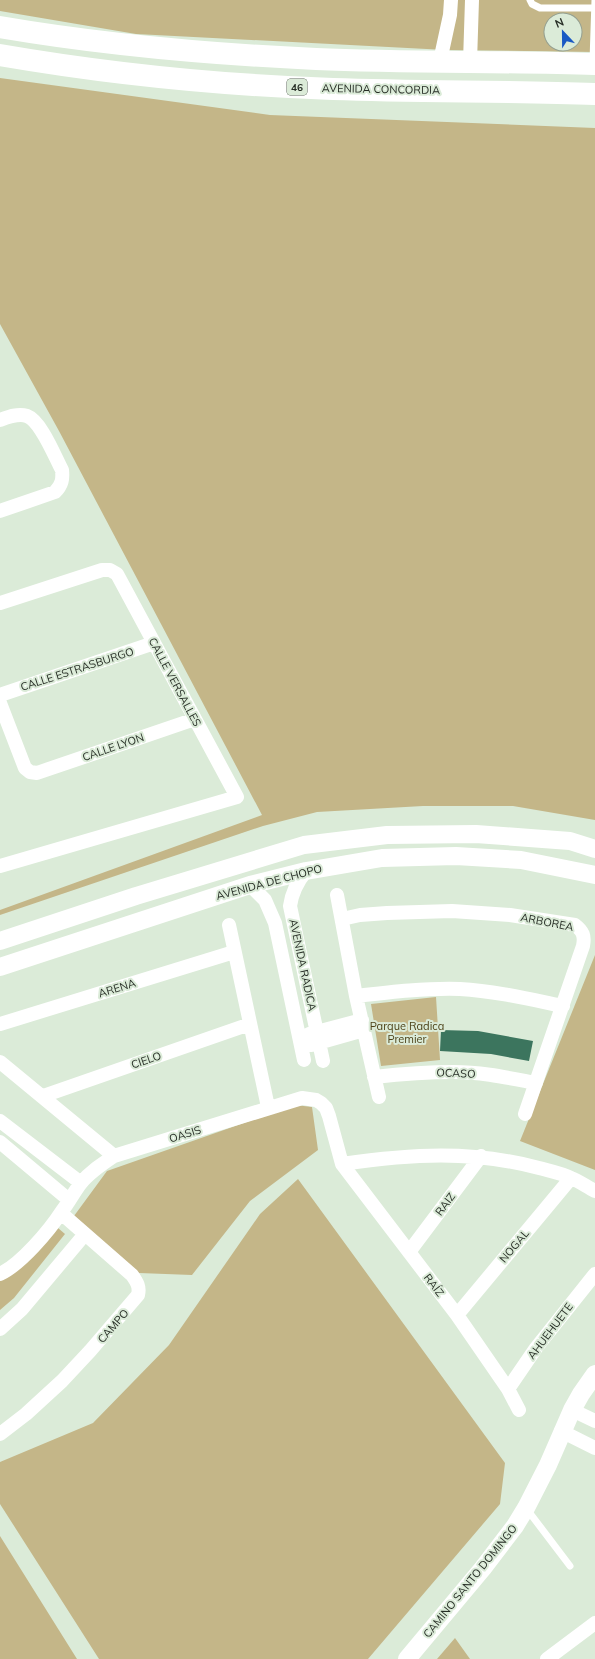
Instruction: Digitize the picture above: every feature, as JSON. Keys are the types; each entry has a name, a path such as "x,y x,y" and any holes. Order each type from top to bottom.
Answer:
{"main road":[{"path":"0,27 127,46 226,54 318,59 594,63"},
{"name":"AVENIDA CONCORDIA","path":"0,55 70,67 224,83 333,89 595,94"}],"street":[{"path":"440,61 450,15 450,0"},
{"path":"470,62 472,0"},
{"path":"0,420 19,415 28,416 36,422 62,470 63,475 62,485 55,492 0,511"},
{"name":"CALLE VERSALLES","path":"0,603 102,570 110,570 117,574 237,797 0,866"},
{"name":"CALLE ESTRASBURGO","path":"0,695 154,643"},
{"name":"CALLE LYON","path":"0,703 25,768 30,772 37,773 195,719"},
{"path":"0,941 136,896 304,844 387,835 476,834 570,841 595,849"},
{"name":"AVENIDA DE CHOPO","path":"0,967 250,885 306,871 382,858 456,856 521,860 595,876"},
{"name":"AVENIDA RADICA","path":"306,871 296,886 290,906 323,1062"},
{"name":"AVENIDA RADICA","path":"250,885 265,900 275,923 301,1048 318,1037"},
{"path":"337,895 356,996 379,1097"},
{"path":"136,896 143,920"},
{"name":"ARBOREA","path":"342,919 360,915 387,913 452,911 510,915 575,925 581,930 583,934 583,946 525,1114"},
{"path":"229,925 268,1107"},
{"name":"ARENA","path":"0,1024 234,952"},
{"path":"356,996 408,990 460,989 512,995 562,1006"},
{"name":"CIELO","path":"43,1096 250,1024"},
{"path":"318,1037 363,1025"},
{"path":"0,1062 114,1156"},
{"name":"OCASO","path":"374,1077 415,1072 456,1072 496,1075 536,1082"},
{"name":"OASIS","path":"0,1274 21,1259 34,1246 61,1213 81,1183 96,1168 114,1156 268,1107 302,1098 316,1100"},
{"name":"RAÍZ","path":"316,1100 326,1108 342,1164 457,1316 508,1389 519,1410"},
{"path":"0,1120 81,1183"},
{"path":"15,1132 2,1147 70,1200"},
{"path":"342,1164 381,1158 427,1154 481,1156 529,1165 571,1178 595,1191"},
{"name":"RAIZ","path":"409,1252 481,1156"},
{"name":"NOGAL","path":"457,1316 571,1178"},
{"name":"CAMPO","path":"0,1434 26,1414 62,1381 90,1352 138,1295 140,1290 132,1275 61,1213"},
{"path":"0,1329 22,1309 85,1234"},
{"name":"AHUEHUETE","path":"508,1389 536,1348 595,1274"},
{"name":"CAMINO SANTO DOMINGO","path":"407,1659 502,1543 526,1508 548,1465 561,1431 572,1410 595,1374"},
{"path":"572,1410 595,1421"},
{"path":"561,1431 595,1448"},
{"path":"547,1659 595,1623"}],"lane":[{"path":"530,0 532,4 540,8 595,5 594,63"},
{"path":"560,0 560,8"},
{"path":"526,1508 570,1566"}],"green space":[{"path":"0,0 595,0 595,52 583,52 583,12 543,12 543,51 446,50 136,34 0,11"},
{"path":"0,78 270,115 595,128 595,820 513,806 423,806 317,812 263,826 0,915 0,910 262,815 59,431 0,324"},
{"path":"595,955 595,1170 520,1141"},
{"name":"Parque Radica Premier","path":"436,997 440,1060 381,1066 371,1004"},
{"path":"295,1105 312,1107 318,1150 250,1201 192,1275 139,1273 74,1216 107,1171"},
{"path":"298,1179 505,1463 500,1504 368,1659 99,1659 0,1504 0,1462 93,1423 169,1345 260,1214"},
{"path":"58,1228 65,1234 14,1298 0,1310 0,1281 24,1265"},
{"path":"0,1536 77,1659 0,1659"},
{"path":"455,1638 470,1659 437,1659"}],"building":[{"path":"441,1030 478,1031 533,1041 529,1061 491,1054 440,1051"}]}
